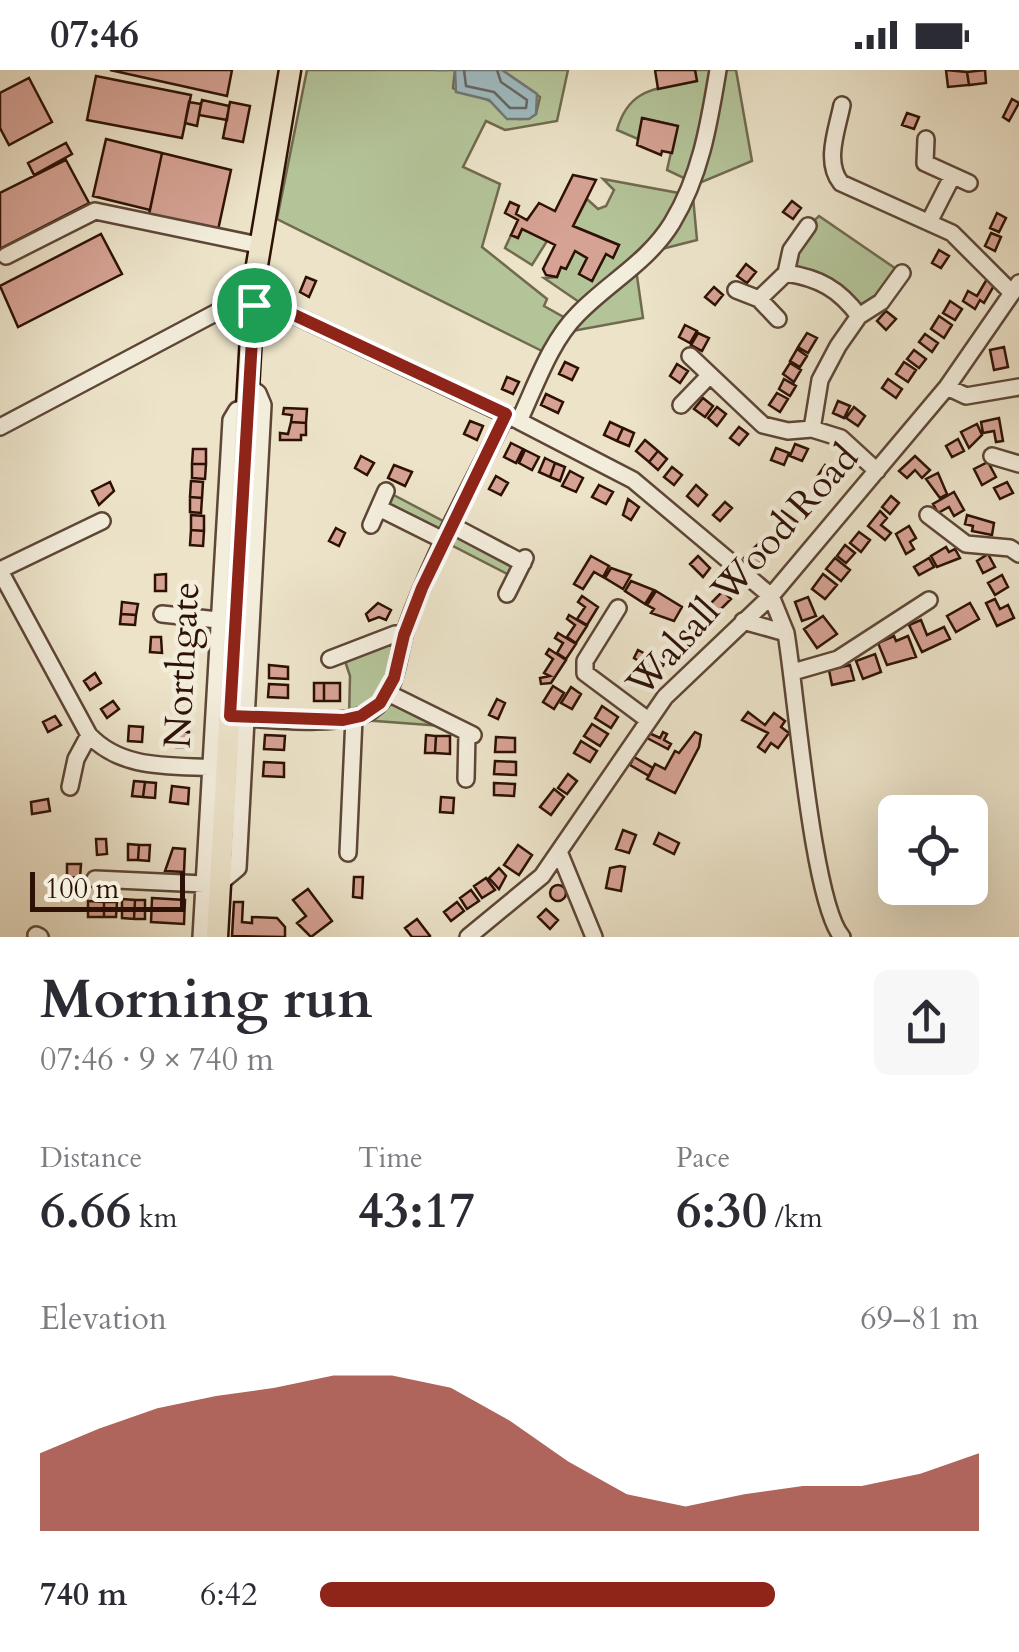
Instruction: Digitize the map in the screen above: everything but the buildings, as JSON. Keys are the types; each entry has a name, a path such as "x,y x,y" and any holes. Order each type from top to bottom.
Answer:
{"main road":[{"name":"Northgate","path":"217,937 212,883 218,768 237,717 248,398 258,244 290,70"}],"street":[{"path":"237,717 354,718 374,708 388,693 404,635 445,541 559,336 579,313 650,252 671,224 706,146 718,70"},
{"path":"842,106 832,154 834,173 841,182 952,233 1016,288"},
{"path":"926,139 924,163 969,182"},
{"path":"930,220 952,177"},
{"path":"6,256 31,238 95,211 258,244"},
{"path":"759,299 786,273 791,250 808,226"},
{"path":"786,273 826,283 844,296 859,316"},
{"path":"812,430 820,380 859,316 881,302 902,273"},
{"name":"Walsall Wood Road","path":"468,937 542,876 665,697 770,596 947,387 1016,288"},
{"path":"736,290 759,299 778,319"},
{"path":"0,427 220,311 275,306 633,480 770,596 786,633 793,672 819,872 834,928 842,937"},
{"path":"690,356 764,425 788,432 812,430 841,438 877,471"},
{"path":"681,405 709,376"},
{"path":"947,387 966,396 1019,387"},
{"name":"Northgate","path":"218,768 218,620 231,420 248,398"},
{"path":"992,456 1019,464"},
{"path":"370,525 386,490"},
{"path":"378,508 445,541"},
{"path":"102,521 0,570 88,735 101,748 135,763 218,768"},
{"path":"927,538 934,521 966,544 1010,548 1019,554"},
{"path":"453,526 525,559 507,594"},
{"path":"793,672 838,659 929,600"},
{"path":"618,608 585,661 585,673 648,720"},
{"path":"162,614 218,620"},
{"path":"743,621 786,633"},
{"path":"339,659 395,634 404,635"},
{"path":"388,693 470,734 466,779"},
{"name":"Northgate","path":"201,937 212,883 238,868 237,717"},
{"path":"348,853 354,718"},
{"path":"70,786 76,758 88,735"},
{"path":"560,854 594,937"},
{"path":"95,879 212,883"}],"green space":[{"path":"307,70 455,70 453,88 489,100 512,117 523,119 536,114 540,97 502,70 568,70 557,121 505,130 486,121 463,167 500,184 482,247 547,299 544,306 567,319 544,352 277,219"},
{"path":"695,70 713,70 690,181 667,170 677,126 643,118 638,139 617,130 622,116 637,98 646,92 696,81"},
{"path":"718,70 736,70 752,161 692,186 697,240 650,252 691,186"},
{"path":"603,179 684,194 648,249 582,304 544,278 557,277 575,251 587,258 580,274 592,281 606,254 613,257 619,245 573,226 587,199 598,209 606,206 614,190"},
{"path":"819,216 902,273 859,316 787,263 808,226"},
{"path":"522,229 547,241 532,265 505,248 511,235 518,237"},
{"path":"636,269 643,318 567,332"},
{"path":"386,491 523,563 515,578 379,508"},
{"path":"404,635 389,693 456,727 349,719 350,676 343,655"}],"water":[{"path":"455,70 502,70 537,94 536,114 529,119 507,119 489,100 456,92"}],"waterway":[{"path":"436,70 448,70"}],"route":[{"path":"254,305 275,306 506,414 422,588 388,693 374,708 354,718 230,716 254,305"}]}
